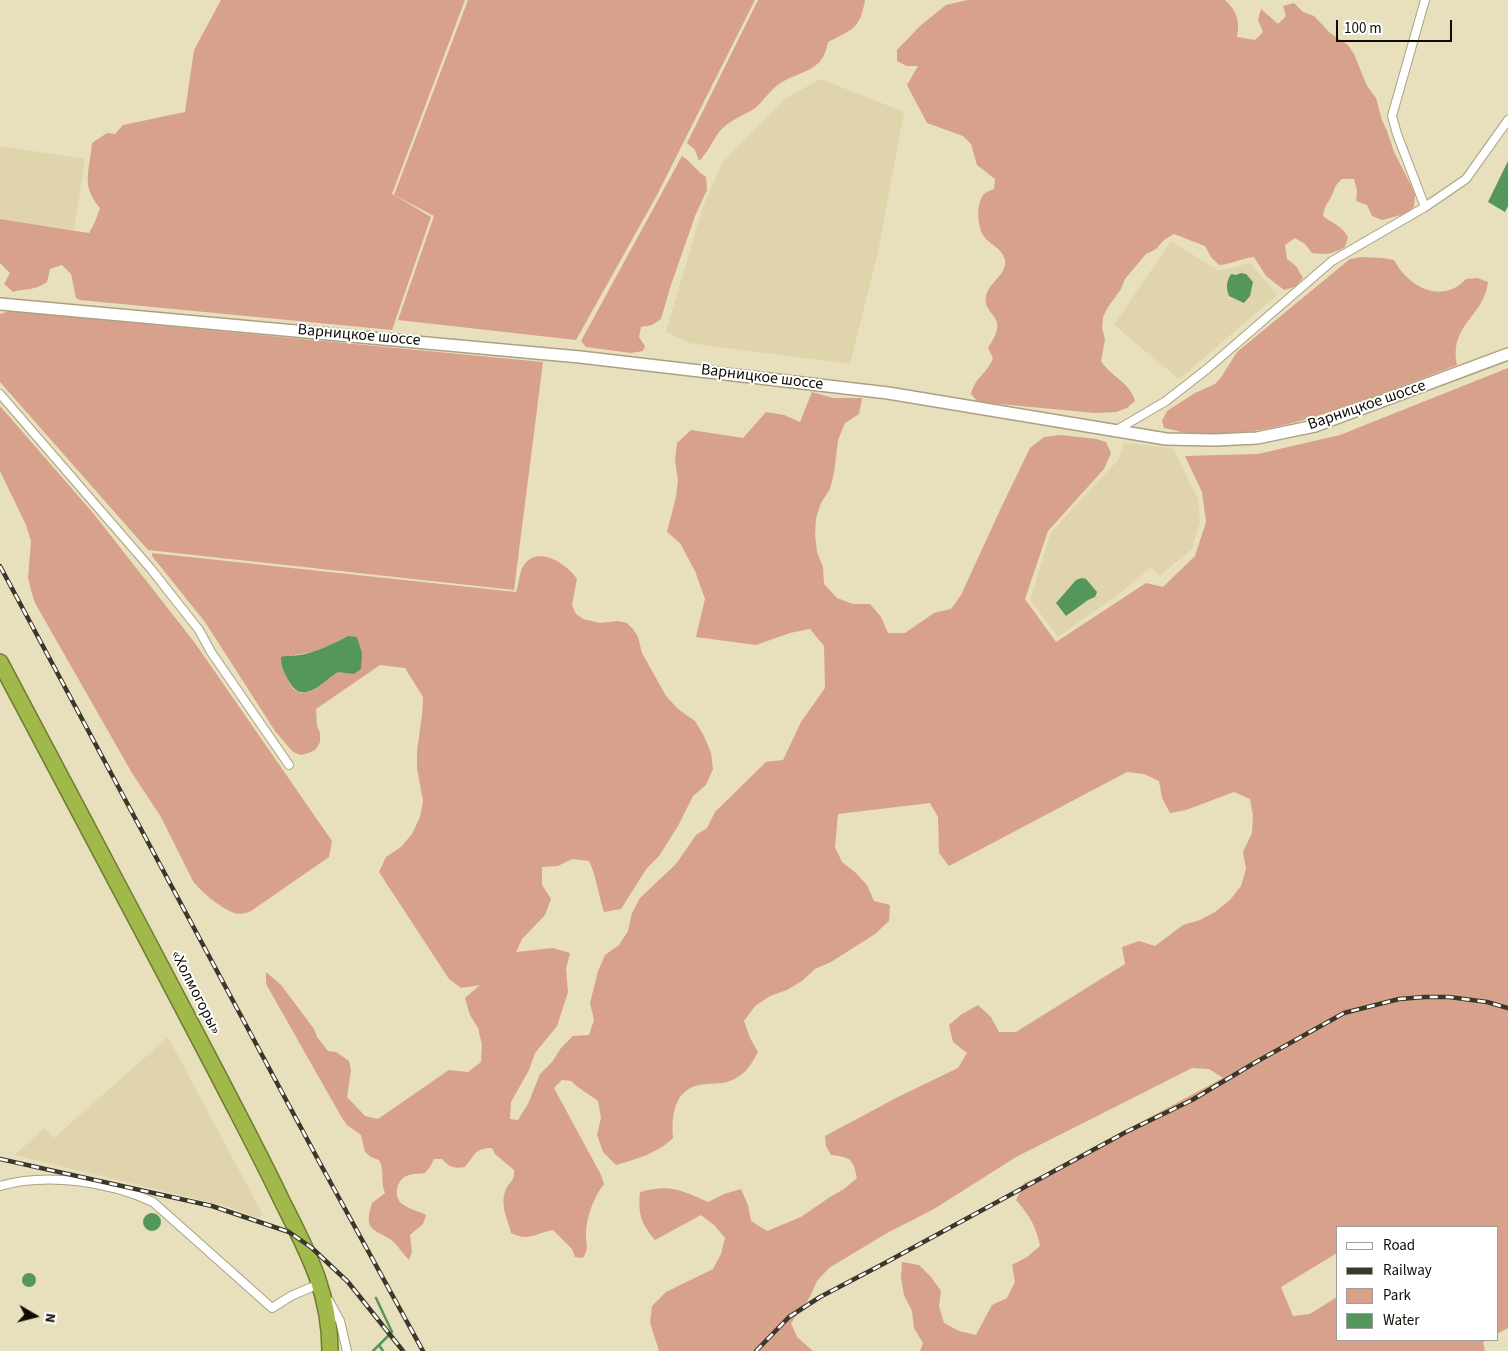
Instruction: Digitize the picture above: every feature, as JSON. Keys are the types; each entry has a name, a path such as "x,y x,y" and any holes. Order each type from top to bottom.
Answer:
{"highway":[{"name":"«Холмогоры»","path":"0,662 151,945 309,1255 316,1286 322,1351"},
{"name":"«Холмогоры»","path":"0,681 144,953 316,1286 328,1316 330,1351"}],"street":[{"path":"1425,0 1392,116 1396,134 1425,207"},
{"path":"1114,432 1173,395 1207,369 1332,261 1425,207 1466,179 1508,120"},
{"name":"Варницкое шоссе","path":"0,304 580,357 888,393 1114,432 1166,439 1215,440 1257,438 1316,426 1508,354"},
{"path":"0,394 151,569 199,630 211,652 289,764"},
{"path":"0,1186 54,1178 74,1180 136,1194 153,1202 272,1308 291,1296 316,1286 340,1322 347,1351"}],"shaded area":[{"path":"821,79 904,112 878,252 850,364 689,343 666,332 702,209 722,163 786,98"},
{"path":"0,146 85,159 74,230 0,219"},
{"path":"1171,241 1219,271 1250,263 1277,295 1179,379 1114,325"},
{"path":"1124,443 1173,448 1198,499 1200,522 1192,549 1159,576 1151,567 1118,595 1058,637 1030,600 1051,532 1119,459"},
{"path":"168,1037 263,1215 258,1218 229,1207 15,1155 44,1128 54,1138"}],"green space":[{"path":"221,0 465,0 392,194 431,217 392,330 80,300 76,298 71,274 62,265 50,269 47,282 38,287 13,292 4,284 10,273 0,263 0,219 89,233 100,208 94,200 88,185 92,143 107,133 115,134 123,125 185,112 194,50"},
{"path":"468,0 755,0 657,195 576,340 398,320 434,216 394,195"},
{"path":"758,0 865,0 858,23 849,31 828,42 821,60 816,65 779,84 754,109 727,125 719,132 699,161 695,150 687,143"},
{"path":"967,0 1225,0 1237,17 1237,37 1255,40 1263,32 1258,20 1261,9 1278,24 1286,16 1283,6 1294,3 1303,12 1314,16 1330,33 1348,45 1354,54 1367,86 1376,98 1394,152 1415,195 1414,207 1405,214 1382,220 1372,216 1367,205 1356,201 1357,190 1354,179 1342,179 1336,186 1323,216 1340,227 1348,237 1345,247 1333,253 1321,254 1312,253 1305,244 1295,238 1285,245 1287,259 1296,266 1303,278 1295,287 1284,290 1266,276 1254,257 1219,265 1211,257 1205,246 1174,234 1164,240 1156,249 1146,254 1125,279 1121,289 1103,317 1102,328 1105,339 1101,361 1133,394 1135,401 1127,408 1116,412 1095,413 978,402 971,394 975,383 988,368 993,358 988,348 995,337 997,328 997,322 986,303 986,296 1005,265 1001,252 983,235 979,220 981,198 985,193 994,189 995,179 977,165 971,144 963,136 927,123 907,85 918,66 907,66 897,61 897,50 920,26 946,5"},
{"path":"682,156 706,177 707,190 695,216 661,319 652,325 641,327 639,337 645,346 643,351 631,353 586,347 581,341"},
{"path":"1361,257 1394,260 1400,270 1417,285 1436,292 1447,291 1457,287 1466,279 1477,278 1488,282 1480,304 1462,330 1458,340 1456,351 1457,365 1330,412 1265,429 1232,434 1198,435 1164,428 1162,421 1167,411 1195,393 1215,384 1237,352 1350,259"},
{"path":"9,311 543,362 514,590 148,550 0,382 0,314"},
{"path":"1508,368 1508,1328 1498,1333 1498,1226 1336,1226 1336,1254 1281,1287 1293,1316 1310,1314 1336,1298 1336,1341 1484,1341 1483,1342 1485,1351 920,1351 923,1343 914,1328 912,1311 904,1295 901,1278 902,1262 919,1265 941,1291 939,1306 944,1323 959,1331 976,1335 992,1305 1007,1298 1015,1282 1012,1265 1027,1257 1040,1246 1032,1222 1016,1200 1024,1183 1043,1175 1223,1078 1209,1069 1192,1068 1016,1157 934,1209 887,1233 829,1268 817,1281 810,1297 791,1323 797,1337 813,1351 659,1351 650,1323 652,1306 666,1292 713,1269 721,1254 725,1238 714,1225 701,1215 655,1240 646,1229 641,1218 640,1192 668,1188 690,1194 708,1202 724,1194 741,1189 748,1205 751,1221 767,1231 801,1217 844,1189 857,1178 854,1166 850,1160 831,1155 826,1146 825,1136 958,1068 967,1053 953,1042 949,1025 962,1014 978,1005 991,1017 999,1032 1016,1032 1125,964 1122,947 1139,941 1155,946 1183,925 1200,920 1215,912 1230,900 1241,886 1246,869 1243,852 1252,833 1253,816 1250,799 1234,792 1186,810 1170,813 1162,798 1159,781 1144,774 1127,772 949,866 939,853 938,817 930,803 838,814 835,847 842,862 867,885 874,901 890,905 889,921 875,934 831,962 815,969 802,981 787,990 770,996 755,1006 744,1021 750,1038 758,1052 740,1076 722,1083 696,1086 687,1090 681,1095 674,1110 673,1138 654,1152 616,1165 603,1152 597,1135 601,1118 598,1101 571,1081 562,1080 554,1088 604,1184 589,1213 586,1232 587,1248 583,1258 575,1257 572,1249 553,1230 527,1237 511,1233 503,1202 506,1188 512,1180 514,1170 495,1154 492,1148 479,1151 465,1167 449,1166 442,1159 434,1159 425,1173 411,1174 399,1183 397,1196 401,1203 426,1215 423,1224 410,1235 412,1252 409,1260 393,1241 371,1227 369,1218 372,1203 385,1193 381,1164 379,1160 365,1152 361,1135 347,1125 342,1118 266,984 266,972 281,985 328,1051 336,1052 349,1061 351,1070 347,1097 365,1116 378,1119 449,1070 468,1072 481,1062 482,1045 478,1028 470,1015 465,998 480,985 461,988 449,979 379,872 386,857 401,847 412,834 420,817 423,801 417,768 417,751 423,697 405,668 380,665 316,709 320,742 316,749 301,755 293,752 275,731 205,622 152,556 152,553 516,592 522,568 530,559 544,557 552,559 560,563 577,579 572,605 576,614 583,619 600,623 618,621 627,623 638,637 642,653 666,696 678,709 695,721 711,753 713,769 706,785 693,796 678,826 659,856 647,868 621,909 604,912 589,861 572,859 558,866 542,867 542,885 551,899 545,915 522,939 516,952 553,948 570,953 566,969 568,992 557,1026 535,1053 529,1070 511,1102 510,1119 518,1120 528,1104 540,1074 552,1062 561,1048 573,1036 589,1035 594,1020 590,1003 598,971 605,955 619,945 628,931 632,913 640,898 676,864 696,835 707,828 715,812 766,762 783,760 801,722 825,688 824,646 810,629 790,633 756,645 696,637 705,599 695,571 680,543 667,532 676,497 678,480 675,461 677,443 691,430 743,438 766,412 784,415 800,422 812,392 833,398 862,398 859,414 845,423 838,440 834,473 830,489 821,503 816,518 815,535 817,552 823,567 824,584 837,598 853,604 870,604 881,617 888,633 905,633 934,613 951,609 961,595 1030,448 1044,437 1061,435 1106,442 1111,453 1104,469 1048,531 1025,599 1056,642 1146,583 1163,587 1195,556 1206,522 1202,492 1185,456 1258,454 1340,435","holes":["348,636 346,672 338,672 317,688 301,693 293,689 289,682 289,655 304,654 320,649"]},
{"path":"0,406 93,513 195,643 332,841 329,857 251,911 239,914 224,908 212,900 193,881 161,817 132,773 35,603 28,578 31,541 26,525 0,471"}],"water":[{"path":"1508,161 1508,206 1505,212 1488,202"},
{"path":"1231,274 1246,274 1253,282 1250,296 1244,303 1229,296 1227,288 1227,282"},
{"path":"1086,579 1097,592 1095,597 1066,616 1056,603 1076,580"},
{"path":"348,636 357,637 362,653 361,669 354,674 338,672 320,686 307,692 295,689 284,671 281,657 311,652 331,645"},
{"path":"152,1213 158,1216 161,1222 158,1228 152,1231 146,1228 143,1222 146,1216"},
{"path":"29,1273 34,1275 36,1280 34,1285 29,1287 24,1285 22,1280 24,1275"}],"waterway":[{"path":"376,1298 392,1332 390,1334"},
{"path":"383,1351 379,1345 388,1336"},
{"path":"373,1351 379,1345"}],"railway":[{"path":"0,566 322,1167 423,1351"},
{"path":"756,1351 789,1317 820,1297 1126,1132 1192,1100 1344,1013 1399,999 1425,997 1449,997 1487,1002 1508,1008"},
{"path":"0,1159 212,1206 289,1232 312,1248 348,1282 403,1351"}]}
